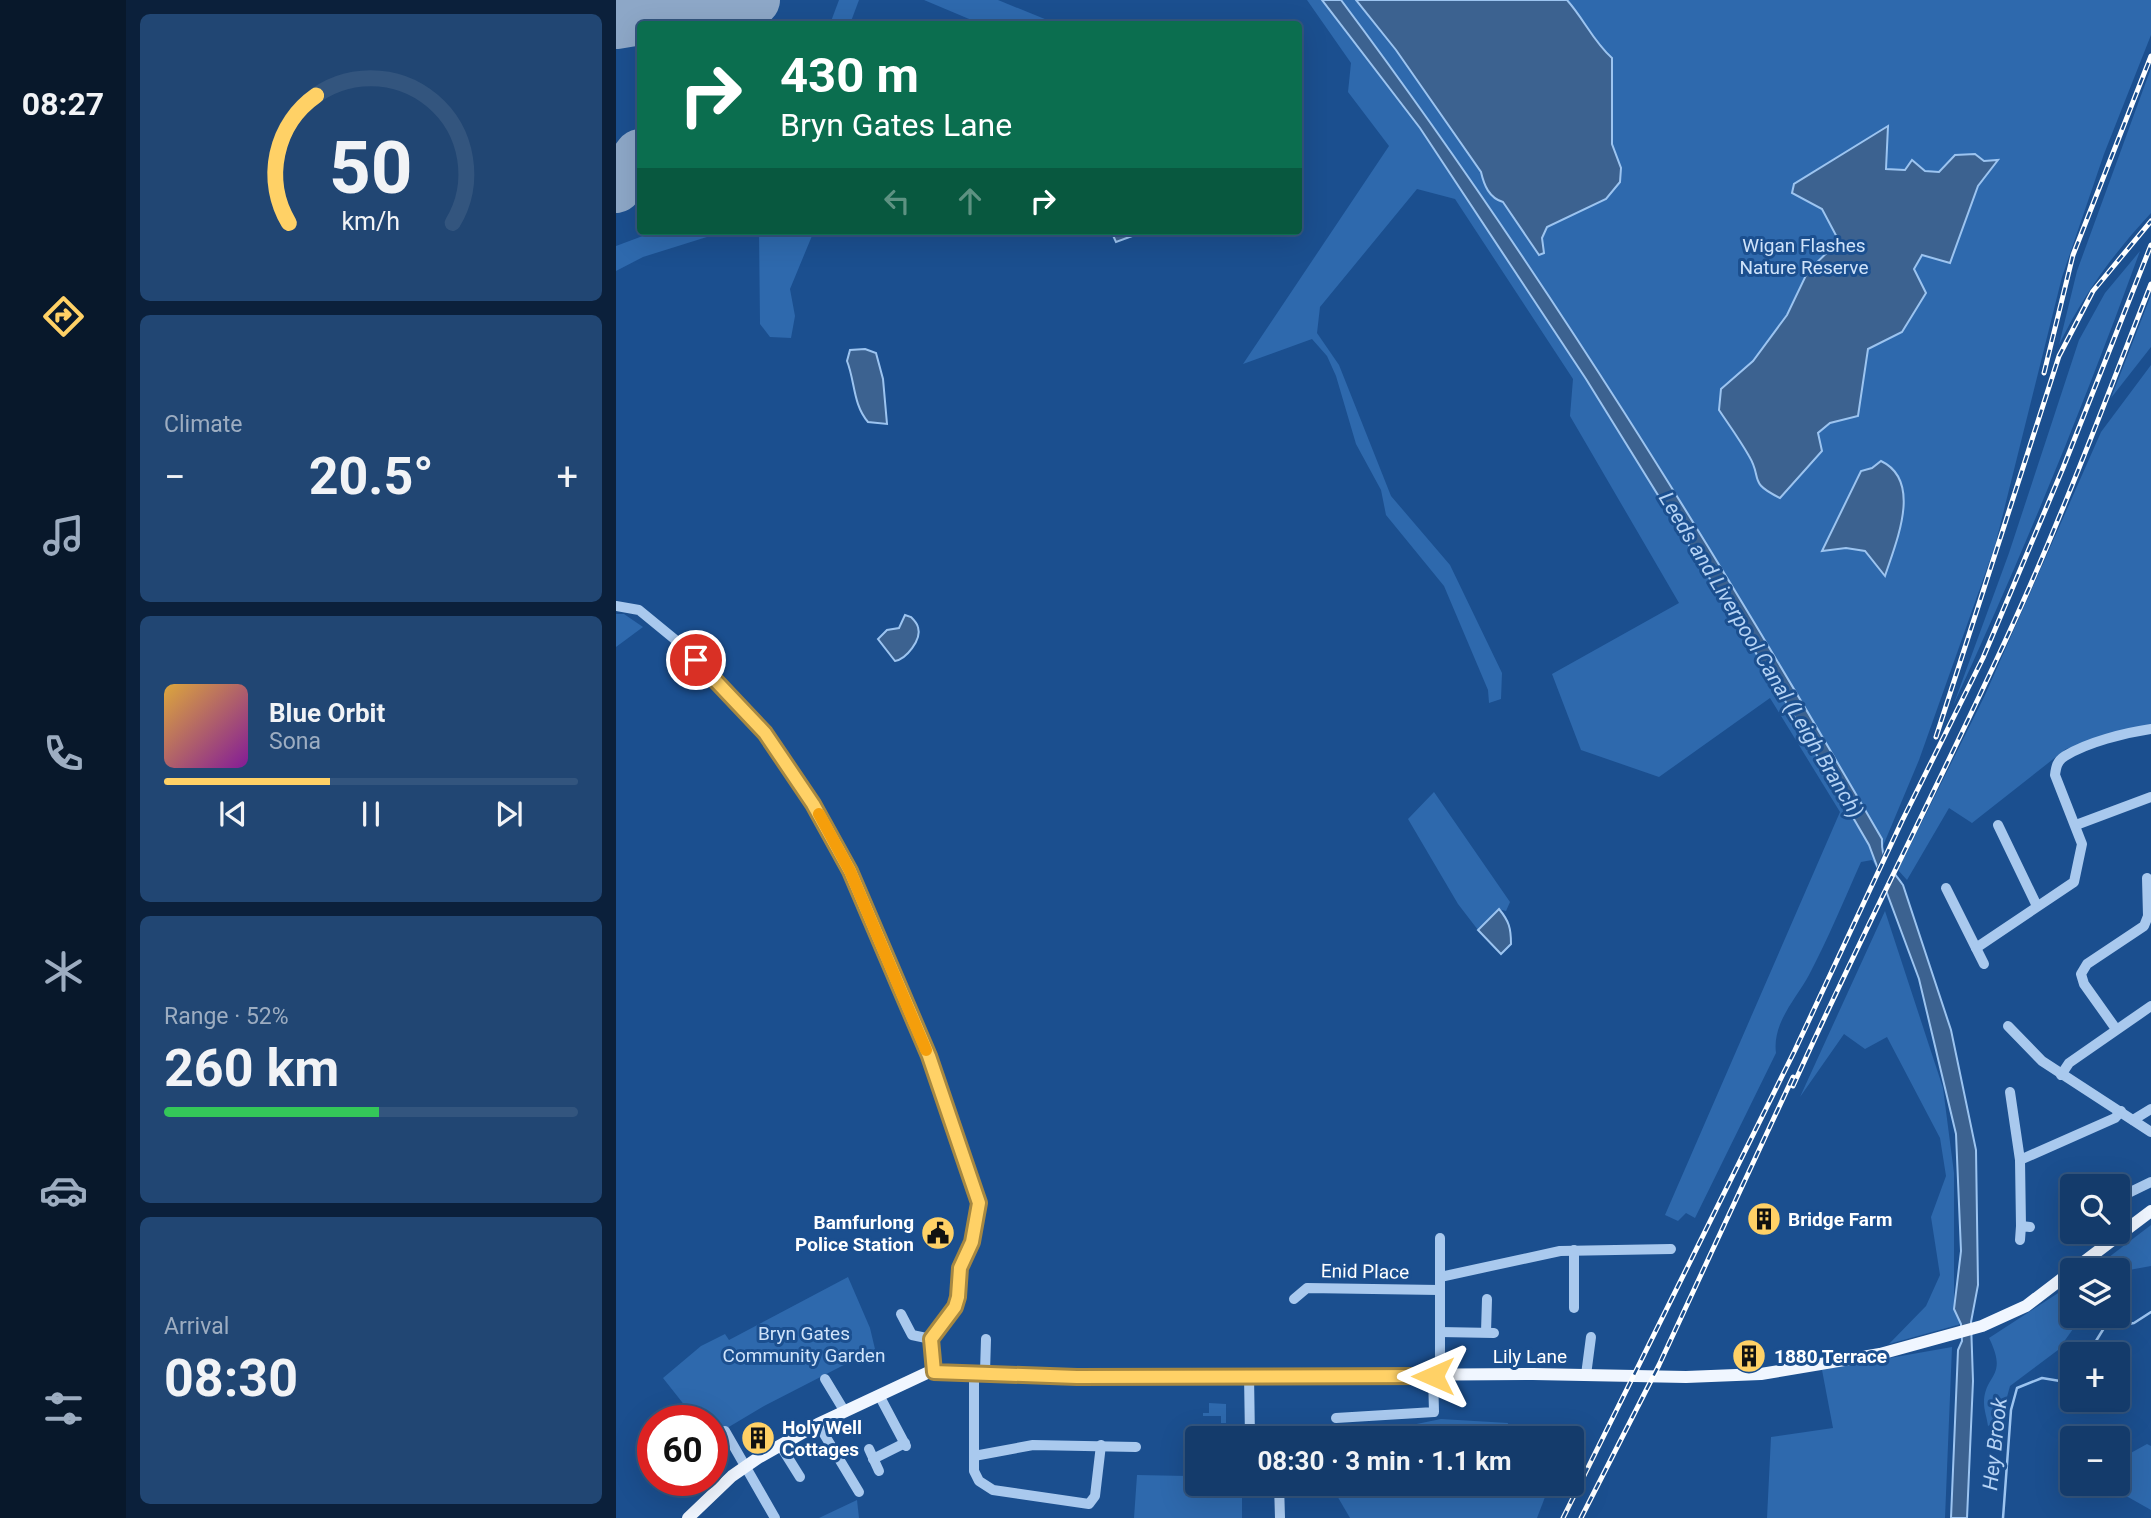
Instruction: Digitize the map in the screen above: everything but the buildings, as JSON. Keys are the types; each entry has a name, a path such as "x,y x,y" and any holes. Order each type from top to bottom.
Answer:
{"main road":[{"name":"Lily Lane","path":"2090,1258 2151,1211"},
{"name":"Lily Lane","path":"929,1372 1077,1377 1732,1376 1812,1367 1880,1354 1956,1334 1982,1326 2026,1306 2060,1281"},
{"path":"688,1518 744,1466 818,1424 929,1372"}],"street":[{"path":"616,606 639,610 678,642 765,733 813,804 850,871 929,1056 979,1203 972,1242 960,1268 955,1307 931,1339 929,1372"},
{"path":"1976,948 2074,882 2082,844 2054,775 2057,764 2064,757 2102,742 2151,729"},
{"path":"2076,825 2151,797"},
{"path":"1998,825 2036,906"},
{"path":"2116,1029 2084,984 2081,974 2087,964 2144,926 2148,916 2147,878"},
{"path":"1947,888 1984,964"},
{"path":"2061,1075 2069,1063 2151,1006"},
{"path":"2008,1026 2025,1045 2061,1075 2151,1132"},
{"path":"2010,1092 2021,1160 2025,1226 2020,1240"},
{"path":"2133,1119 2151,1109"},
{"path":"2021,1160 2115,1118 2121,1111"},
{"path":"2130,1192 2151,1182"},
{"path":"1336,1418 1434,1412 1440,1332 1440,1238"},
{"path":"1440,1277 1574,1251 1664,1251"},
{"path":"1574,1251 1574,1308"},
{"name":"Enid Place","path":"1294,1299 1307,1288 1439,1290"},
{"path":"1440,1332 1490,1333 1487,1299"},
{"path":"901,1314 912,1335 931,1339"},
{"path":"1587,1375 1591,1338"},
{"path":"986,1339 979,1372 974,1455 974,1471 979,1481 993,1490 1089,1504 1095,1496 1101,1445"},
{"path":"1249,1375 1250,1426"},
{"path":"825,1379 845,1412"},
{"path":"879,1395 906,1445 871,1454 879,1471"},
{"path":"818,1424 859,1492"},
{"path":"728,1437 775,1518"},
{"path":"780,1445 800,1477"},
{"path":"974,1455 1033,1445 1136,1447"},
{"path":"1279,1496 1280,1518"}],"green space":[{"path":"839,0 859,0 851,21 831,21"},
{"path":"924,0 998,0 1050,21 974,21"},
{"name":"Wigan Flashes Nature Reserve","path":"1307,0 2151,0 2151,35 2104,154 2062,277 1995,546 1919,760 1875,865 1872,860 1861,862 1809,975 1781,1021 1776,1053 1695,1218 1686,1213 1678,1221 1665,1215 1840,812 1770,698 1659,777 1581,750 1552,674 1679,603 1570,416 1573,379 1455,199 1417,189 1320,307 1317,333 1339,365 1391,496 1450,565 1502,673 1501,699 1489,703 1488,690 1444,586 1386,515 1381,490 1356,444 1336,376 1327,356 1312,339 1243,364 1389,146 1348,92 1351,63"},
{"path":"2151,68 2151,213 2100,276 2059,345 2077,271"},
{"path":"645,235 713,235 643,257 616,271 616,246"},
{"path":"759,235 812,235 790,289 795,316 791,338 770,337 760,324"},
{"path":"2140,251 2051,480 1953,706 2009,553 2079,340 2105,293"},
{"path":"2151,295 2151,347 2111,398"},
{"path":"2151,365 2151,724 2066,749 1972,823 1949,808 1907,880 1898,870 1985,695 2101,432"},
{"path":"616,614 624,614 643,627 616,647"},
{"path":"1434,792 1510,902 1506,911 1498,909 1478,930 1458,904 1408,819"},
{"path":"1885,911 1943,1088 1954,1173 1954,1309 1961,1324 1889,1344 1926,1306 1940,1275 1931,1217 1946,1176 1940,1138 1887,1037 1865,1049 1844,1034 1800,1097"},
{"path":"2151,1225 2151,1266 2130,1270 2130,1258 2108,1258 2130,1244 2130,1241"},
{"name":"Bryn Gates Community Garden","path":"848,1277 870,1328 875,1349 728,1427 728,1405 684,1405 663,1378 701,1346 725,1334 729,1340"},
{"path":"2060,1292 2060,1328 2076,1328 2064,1342 2060,1342 2058,1350 2010,1386 2001,1419 1988,1426 1984,1406 1985,1394 1997,1361 1989,1338"},
{"path":"1952,1347 1945,1518 1767,1518 1771,1437 1833,1428 1822,1370"},
{"path":"1209,1403 1226,1404 1226,1423 1221,1423 1221,1416 1203,1416 1203,1413 1209,1413"},
{"path":"1441,1419 1508,1423 1508,1426 1407,1426"},
{"path":"2147,1444 2151,1446 2151,1510 2126,1496 2130,1496 2130,1453"},
{"path":"1137,1475 1185,1476 1185,1496 1242,1496 1242,1518 1134,1518"},
{"path":"1337,1496 1545,1496 1537,1518 1350,1518"},
{"path":"857,1500 859,1518 819,1518"}],"water":[{"name":"Leeds and Liverpool Canal (Leigh Branch)","path":"1322,0 1341,0 1415,101 1556,306 1755,624 1882,839 1885,859 1903,885 1951,1030 1976,1150 1978,1285 1971,1322 1973,1381 1967,1518 1951,1518 1958,1350 1962,1341 1961,1324 1954,1309 1961,1251 1956,1134 1919,979 1869,845 1780,692 1586,379 1420,128"},
{"path":"1356,0 1567,0 1612,58 1612,144 1621,168 1620,182 1606,199 1547,227 1542,238 1544,253 1539,255 1503,202 1488,190 1481,172 1396,50"},
{"path":"1888,126 1886,169 1905,170 1912,160 1925,171 1939,172 1955,155 1975,154 1984,161 1998,160 1978,186 1950,263 1922,255 1914,269 1926,293 1902,332 1868,349 1858,416 1830,423 1818,433 1822,451 1780,498 1759,484 1749,456 1719,410 1721,389 1753,361 1787,315 1808,271 1839,241 1822,209 1792,193 1794,184"},
{"path":"1113,235 1135,235 1116,242"},
{"path":"865,349 876,353 883,379 887,424 868,422 857,401 847,361 850,350"},
{"path":"1881,461 1894,470 1904,497 1900,530 1885,576 1865,551 1846,548 1822,551 1861,471 1872,468"},
{"path":"905,615 917,624 918,638 908,653 895,661 878,639 887,630 899,628"},
{"path":"1499,909 1507,921 1511,938 1511,944 1501,954 1478,930"}],"pier":[{"path":"1885,849 1896,874 1886,894 1876,869"}],"waterway":[{"name":"Hey Brook","path":"2095,1342 2104,1328 2134,1323 2151,1312"},
{"name":"Hey Brook","path":"2003,1518 2011,1410 2017,1388 2042,1378 2060,1381"}],"runway":[{"path":"616,23 754,0"},
{"path":"616,187 637,159"}],"railway":[{"path":"2044,373 2073,255 2151,56"},
{"path":"1936,737 2059,356 2093,291 2151,221"},
{"path":"1563,1518 1795,1050 1902,821 1983,658 2063,468 2151,245"},
{"path":"1793,1086 2016,618 2076,476 2151,284"},
{"path":"1581,1518 1659,1365 1793,1077"}],"slow traffic":[{"path":"819,814 850,871 926,1050"}],"place":[{"name":"Bridge Farm","path":"1764,1219"},
{"name":"Bamfurlong Police Station","path":"938,1233"},
{"name":"1880 Terrace","path":"1749,1356"},
{"name":"Holy Well Cottages","path":"758,1438"}],"route":[{"path":"696,660 765,733 813,804 850,871 929,1056 979,1203 978,1221 972,1242 960,1268 955,1307 931,1339 934,1372 974,1371 1077,1377 1433,1376"}]}
